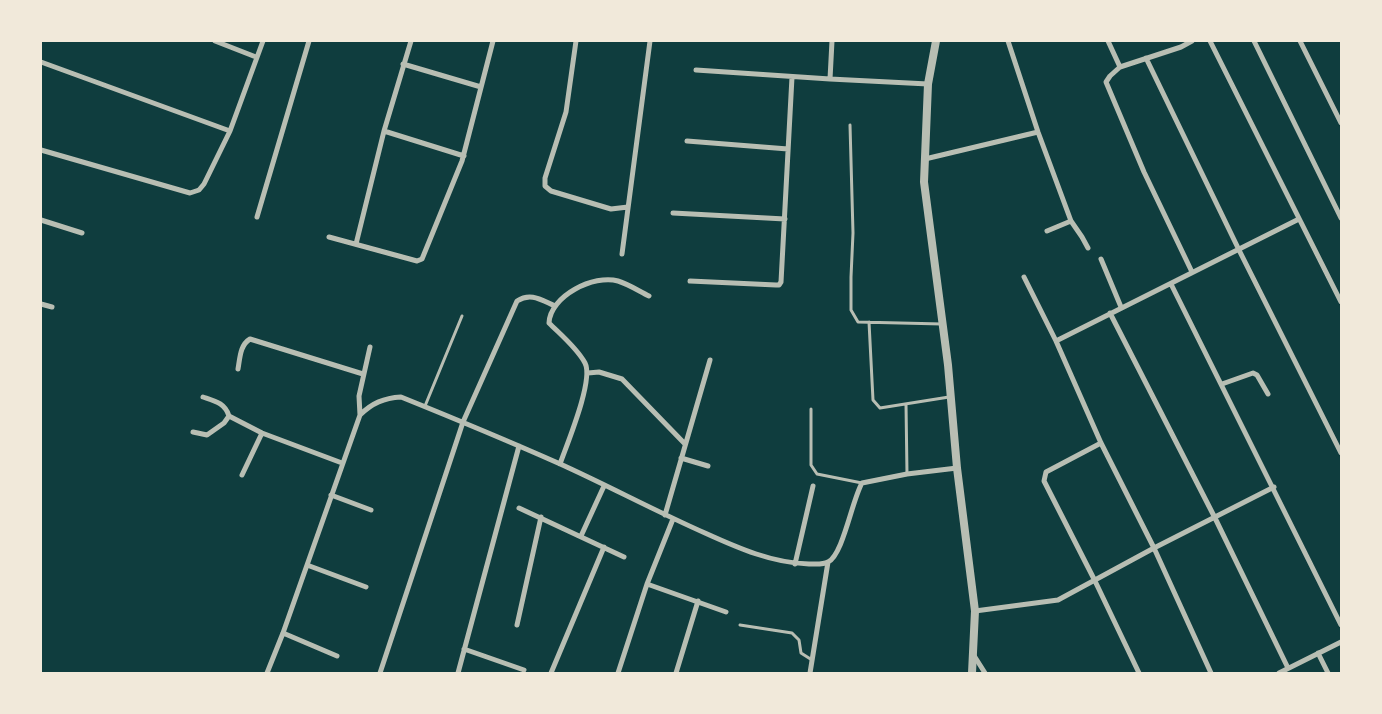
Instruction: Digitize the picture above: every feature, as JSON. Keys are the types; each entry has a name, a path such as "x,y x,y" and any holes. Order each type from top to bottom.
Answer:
{"street":[{"path":"215,41 256,57"},
{"path":"41,150 190,193 199,190 204,184 230,131 263,41"},
{"path":"257,217 309,41"},
{"path":"356,244 384,131 411,41"},
{"path":"330,237 417,261 422,259 464,156 493,41"},
{"path":"576,41 566,112 545,178 545,186 551,191 611,209 628,207"},
{"path":"622,254 650,41"},
{"path":"830,79 832,41"},
{"path":"936,41 928,84 924,182 975,611 972,673"},
{"path":"1008,41 1038,132 1071,221 1088,248"},
{"path":"1108,41 1120,67"},
{"path":"1192,41 1120,67 1106,82 1144,172 1192,272"},
{"path":"1210,41 1341,302"},
{"path":"1254,41 1341,218"},
{"path":"1300,41 1341,123"},
{"path":"1146,58 1239,250 1341,453"},
{"path":"41,62 230,131"},
{"path":"403,64 481,87"},
{"path":"696,70 928,84"},
{"path":"690,281 779,285 781,282 792,77"},
{"path":"384,131 464,156"},
{"path":"925,159 1038,132"},
{"path":"687,141 788,149"},
{"path":"673,213 785,219"},
{"path":"1056,341 1299,219"},
{"path":"41,220 82,233"},
{"path":"1047,231 1071,221"},
{"path":"1101,259 1122,308"},
{"path":"1024,277 1056,341 1101,443 1154,548 1211,673"},
{"path":"560,464 580,408 588,373 585,363 579,355 549,322 549,315 555,306 580,285 605,279 618,281 649,296"},
{"path":"1171,284 1274,487 1341,625"},
{"path":"380,673 463,422 517,301 524,296 537,298 555,306"},
{"path":"41,304 52,307"},
{"path":"1110,313 1215,518 1288,668"},
{"path":"238,369 242,347 250,339 363,374"},
{"path":"267,673 360,415 359,396 370,347"},
{"path":"665,515 710,360"},
{"path":"588,373 599,372 622,379 685,444"},
{"path":"1222,384 1253,373 1257,375 1268,394"},
{"path":"203,397 221,404 227,410 229,416 262,434 342,464"},
{"path":"360,415 376,402 390,397 401,397 560,464 740,549 795,564 828,562 834,556 841,544 856,493 862,483 907,474 957,468"},
{"path":"192,432 207,435 224,424 229,416"},
{"path":"242,474 262,434"},
{"path":"1101,443 1046,472 1044,481 1139,673"},
{"path":"458,673 519,446"},
{"path":"681,458 708,466"},
{"path":"581,536 604,486"},
{"path":"795,564 813,486"},
{"path":"975,611 1058,600 1154,548 1274,487"},
{"path":"331,495 371,510"},
{"path":"519,508 542,517 624,557"},
{"path":"517,625 542,517"},
{"path":"618,673 647,584 673,519"},
{"path":"552,673 604,547"},
{"path":"810,673 828,562"},
{"path":"307,564 366,586"},
{"path":"647,584 726,612"},
{"path":"676,673 698,601"},
{"path":"282,634 337,656"},
{"path":"1279,673 1341,642"},
{"path":"464,649 524,670"},
{"path":"1318,652 1328,673"},
{"path":"973,654 985,673"}],"lane":[{"path":"850,125 851,310 858,322 942,324"},
{"path":"425,406 462,316"},
{"path":"869,322 873,400 880,408 950,397"},
{"path":"906,404 907,474"},
{"path":"811,409 811,465 813,470 817,474 862,483"},
{"path":"740,625 792,633 799,640 800,653 812,660"}]}
